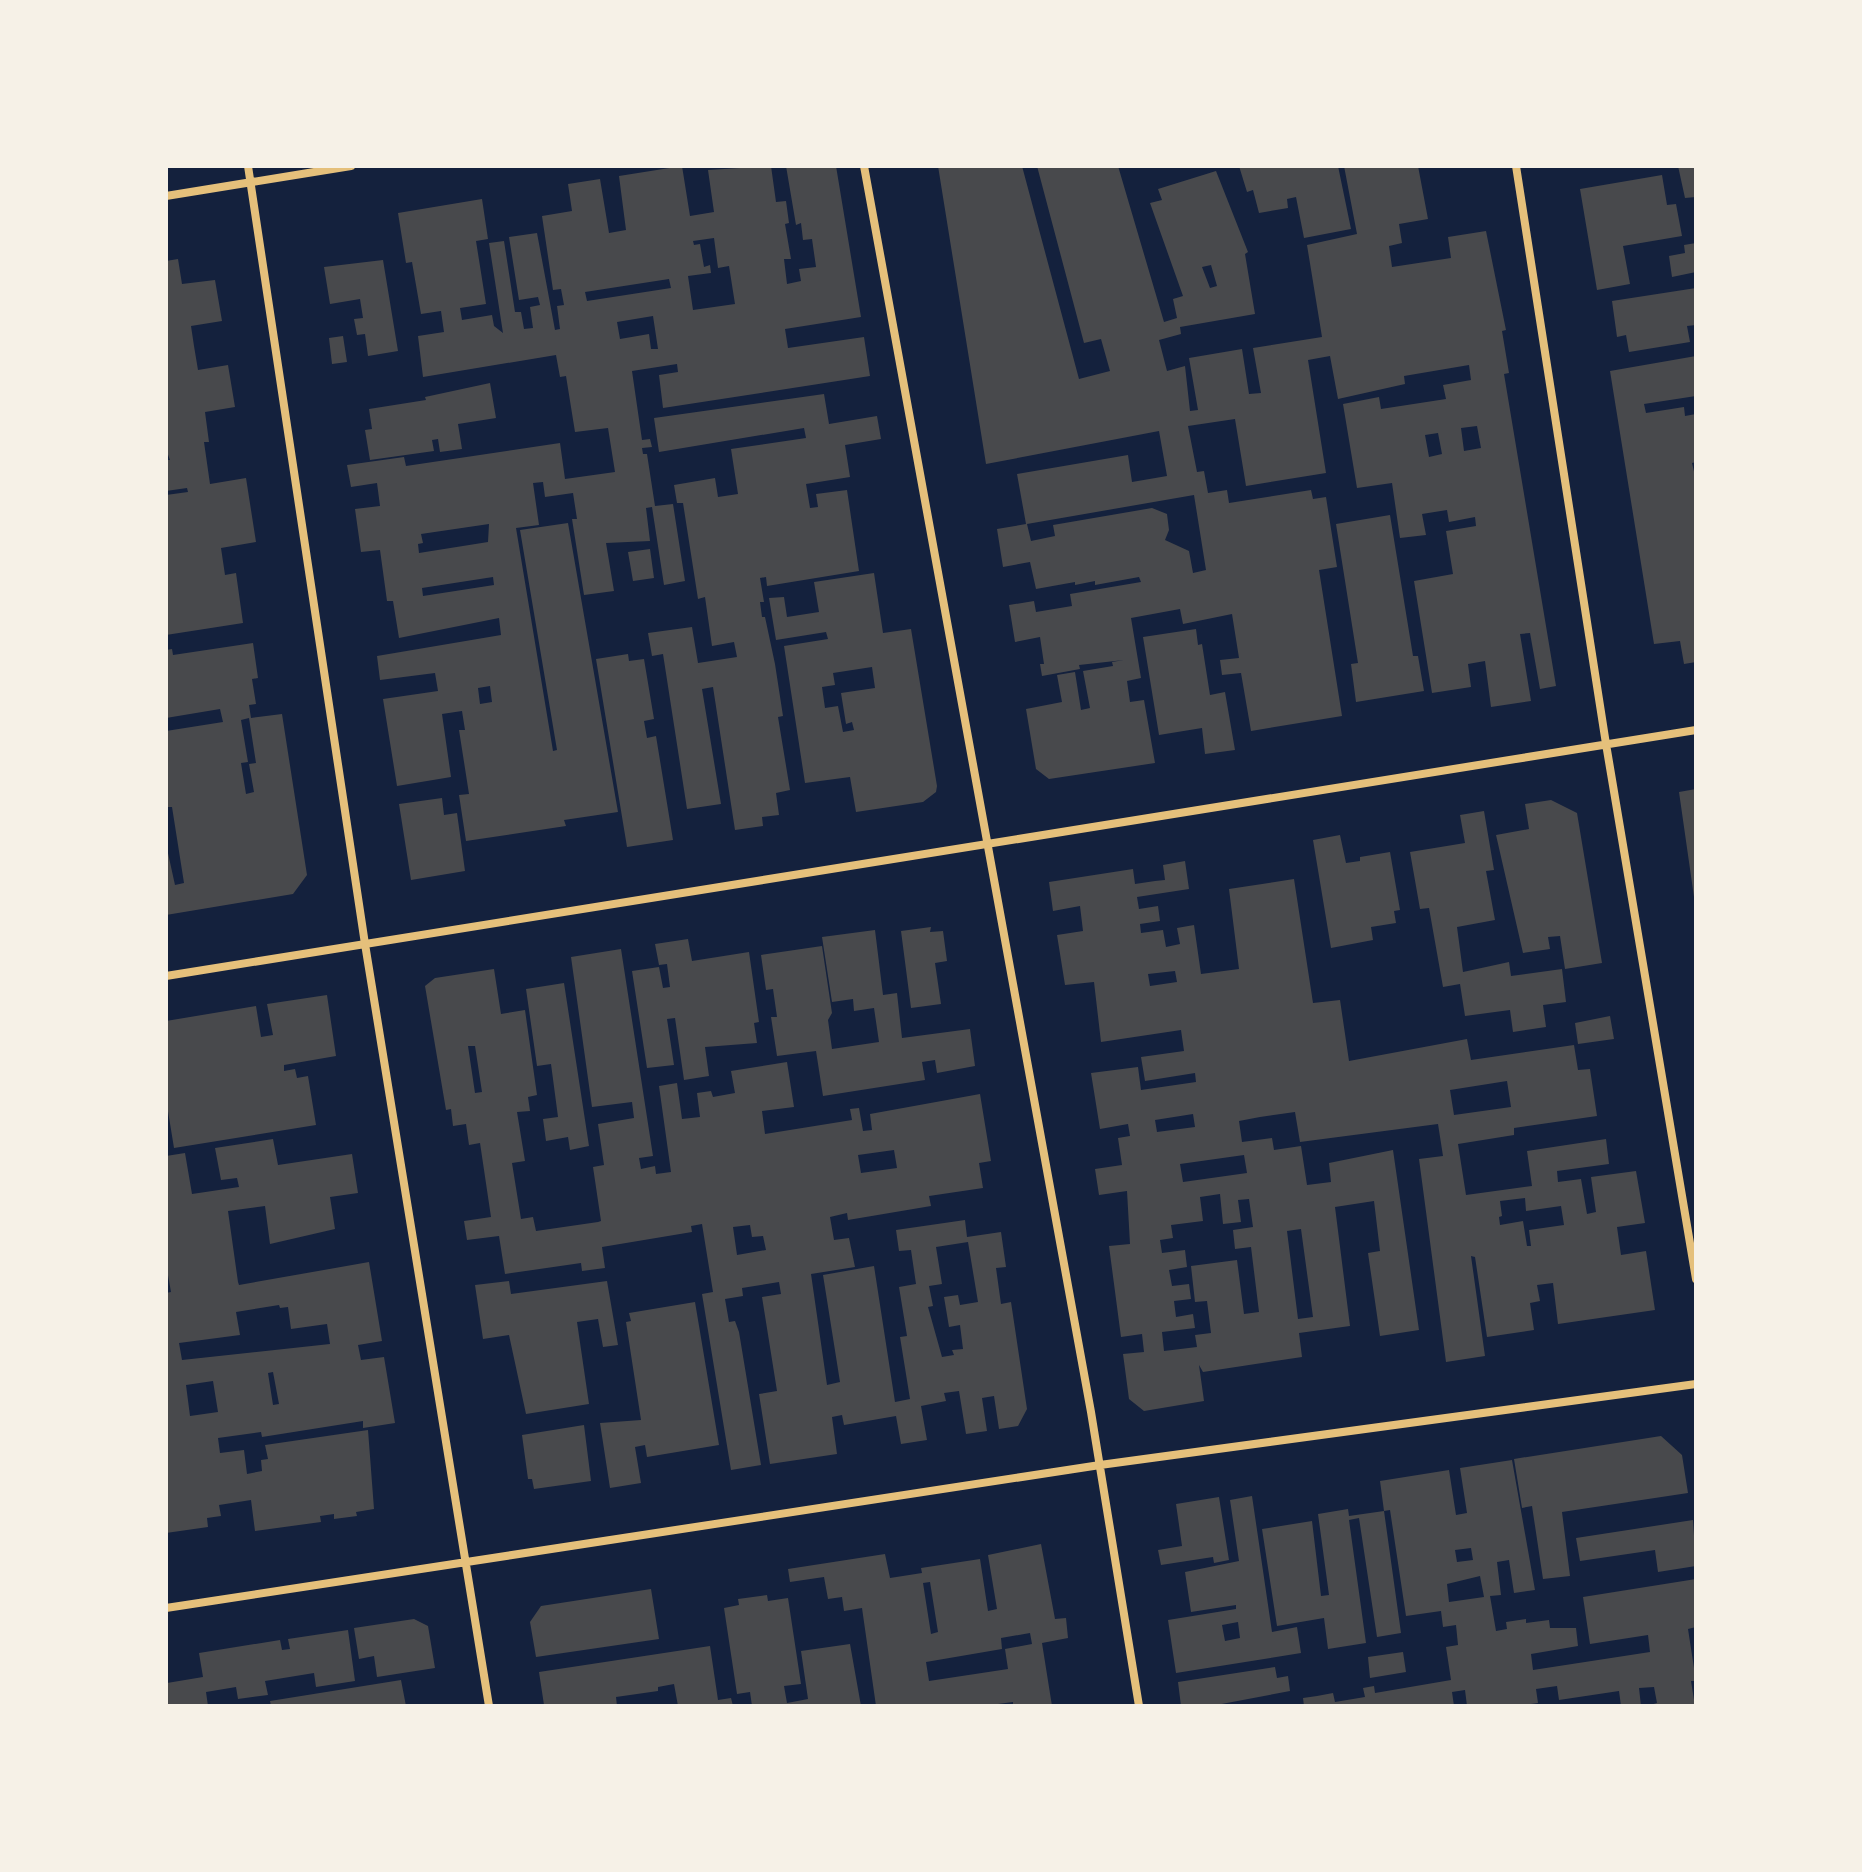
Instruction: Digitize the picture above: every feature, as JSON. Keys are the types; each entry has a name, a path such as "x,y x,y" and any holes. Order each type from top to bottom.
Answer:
{"street":[{"path":"248,166 365,944 489,1706"},
{"path":"166,196 351,166"},
{"path":"864,166 989,842 1100,1465 1139,1706"},
{"path":"1516,166 1606,744 1696,1279"},
{"path":"166,976 1696,730"},
{"path":"166,1608 1100,1465 1696,1384"}],"building":[{"path":"682,166 690,216 714,212 708,170 771,166 776,202 786,201 789,223 785,224 791,259 784,259 787,284 801,281 799,269 816,267 812,239 803,240 801,223 796,225 786,166 836,166 861,317 785,329 788,348 864,337 870,376 663,408 659,375 678,372 677,364 632,371 642,440 650,439 652,447 642,448 643,454 647,454 655,506 673,504 685,581 664,585 652,507 646,508 650,541 606,543 614,591 584,595 572,519 577,519 573,493 545,497 543,482 533,483 539,525 516,528 553,751 557,750 520,530 568,523 618,812 564,820 566,826 466,841 459,795 469,794 459,730 465,730 462,711 442,714 451,777 397,786 383,699 438,691 435,673 380,680 377,656 501,635 499,618 399,638 393,601 387,601 380,550 361,552 355,509 380,506 377,483 351,487 347,465 404,457 406,466 560,443 565,479 615,472 608,428 575,432 566,376 560,377 556,355 423,377 418,336 444,332 441,311 421,314 412,262 406,263 398,213 482,199 488,239 476,241 486,304 460,308 462,320 492,315 494,326 503,333 489,243 504,241 515,312 521,312 524,329 533,328 530,307 540,305 538,297 519,300 509,237 537,233 555,330 560,329 557,306 564,305 561,289 553,290 542,216 572,211 568,184 600,179 609,233 626,230 619,176","holes":["714,238 718,268 729,266 735,304 693,310 688,276 711,273 710,265 704,267 700,244 694,245 693,241","669,279 671,288 587,301 585,292","653,316 658,349 651,349 649,334 620,339 617,322","489,524 488,542 419,553 418,544 423,543 421,534","493,577 494,585 423,596 422,588","490,686 492,702 480,704 478,688"]},
{"path":"938,166 1022,166 1079,379 1110,371 1101,339 1084,343 1037,166 1118,166 1164,322 1177,318 1173,299 1183,296 1150,203 1162,200 1158,189 1216,171 1248,252 1245,254 1255,314 1180,327 1181,334 1159,340 1167,371 1185,366 1190,411 1198,410 1189,358 1242,349 1249,394 1261,393 1253,348 1322,337 1307,245 1357,234 1344,166 1418,166 1428,219 1399,224 1402,243 1389,246 1392,267 1451,258 1448,237 1486,231 1506,330 1502,331 1509,373 1504,374 1556,686 1540,689 1530,633 1520,634 1531,701 1491,707 1485,661 1468,664 1471,687 1432,693 1414,581 1453,574 1446,531 1476,526 1475,517 1449,522 1447,510 1422,514 1426,535 1400,538 1392,483 1357,488 1343,404 1379,397 1381,409 1446,399 1443,385 1471,380 1469,365 1404,376 1405,384 1338,399 1330,356 1308,360 1326,473 1246,486 1235,419 1188,426 1197,472 1204,471 1208,493 1227,490 1229,503 1311,490 1313,499 1326,497 1337,567 1319,570 1342,716 1251,731 1241,673 1222,675 1220,660 1239,658 1232,614 1183,624 1180,609 1131,618 1141,678 1127,681 1130,702 1144,700 1155,763 1049,779 1036,769 1026,709 1062,702 1057,675 1075,672 1081,710 1090,708 1083,671 1113,666 1112,662 1124,660 1079,665 1080,669 1042,676 1040,664 1044,664 1040,637 1015,642 1009,605 1034,601 1036,612 1072,606 1070,594 1141,582 1139,577 1095,585 1095,581 1075,585 1075,582 1036,589 1030,562 1003,567 997,529 1026,524 1017,474 1128,455 1132,482 1167,476 1159,431 986,464","holes":["1211,265 1217,286 1210,288 1202,267","1477,426 1481,448 1464,451 1461,428","1438,433 1442,454 1429,457 1425,435","1194,495 1206,570 1193,573 1189,551 1165,540 1169,530 1167,514 1152,508 1053,525 1055,536 1031,541 1027,524"]},
{"path":"1239,166 1338,166 1351,229 1304,238 1296,197 1287,199 1288,208 1259,213 1253,190 1247,192"},
{"path":"1678,166 1696,166 1696,197 1685,198"},
{"path":"1662,175 1667,205 1676,204 1682,236 1623,246 1630,284 1597,290 1580,189"},
{"path":"1696,243 1696,272 1672,277 1669,256 1685,253 1684,245"},
{"path":"178,259 182,284 215,280 222,321 191,326 194,346 198,370 228,365 235,407 205,412 209,442 204,442 210,484 246,478 256,542 221,548 225,575 236,573 243,623 166,635 166,495 188,492 187,488 166,491 166,460 170,460 166,449 166,261"},
{"path":"383,260 398,351 368,356 365,334 357,335 354,319 363,318 360,299 330,304 324,267"},
{"path":"1696,288 1696,325 1687,326 1690,342 1629,352 1626,335 1617,337 1612,301"},
{"path":"343,336 347,362 332,364 329,338"},
{"path":"1696,356 1696,396 1644,404 1646,413 1684,407 1685,416 1696,414 1696,462 1692,463 1696,480 1696,662 1684,664 1680,641 1654,644 1610,371"},
{"path":"490,383 496,418 458,424 462,449 440,452 438,439 432,440 434,451 370,460 365,430 372,429 369,409 426,400 425,397"},
{"path":"824,394 829,424 877,416 881,439 845,445 850,477 806,484 810,508 818,507 816,494 847,490 859,571 767,586 766,577 760,578 764,602 760,602 762,617 765,617 775,664 783,716 778,717 790,790 776,793 779,815 762,817 763,826 735,830 713,687 702,689 721,804 687,809 663,654 652,656 648,633 692,627 698,663 737,657 734,642 712,646 705,597 698,599 683,503 677,503 674,485 715,478 718,497 738,494 731,449 806,438 804,428 659,452 654,418"},
{"path":"1390,515 1413,656 1418,656 1424,691 1356,702 1351,664 1358,663 1336,524"},
{"path":"650,549 654,578 633,581 628,552"},
{"path":"874,573 883,633 911,629 937,786 936,792 923,802 856,812 850,777 805,783 784,646 828,639 826,632 776,640 769,598 784,597 787,617 819,612 814,582","holes":["872,667 875,688 841,693 846,724 852,722 854,730 843,732 838,706 825,708 822,687 835,685 833,673"]},
{"path":"1196,629 1198,645 1202,644 1210,695 1225,692 1235,750 1205,754 1202,728 1159,735 1143,637"},
{"path":"253,643 258,678 252,679 256,704 249,705 251,718 282,714 307,875 293,894 166,915 166,844 175,885 184,883 172,807 166,807 166,731 223,722 220,709 166,718 166,650 172,649 173,655","holes":["249,718 256,763 249,764 254,792 246,794 241,763 248,762 241,720"]},
{"path":"628,654 629,661 644,659 654,719 644,721 647,738 656,736 673,840 627,847 596,659"},
{"path":"1696,789 1696,897 1694,897 1679,792"},
{"path":"442,798 444,815 457,813 465,871 411,880 399,804"},
{"path":"1551,800 1577,813 1602,963 1565,969 1560,936 1548,937 1550,949 1523,953 1496,835 1529,829 1525,804"},
{"path":"1484,811 1494,870 1486,871 1495,920 1457,927 1463,972 1509,962 1511,976 1562,969 1566,1002 1543,1005 1546,1027 1513,1032 1510,1010 1465,1016 1460,984 1443,987 1429,908 1420,909 1410,852 1465,843 1460,815"},
{"path":"1340,835 1346,863 1360,861 1360,857 1390,852 1400,910 1394,911 1396,923 1371,927 1373,940 1331,948 1313,840"},
{"path":"1185,861 1189,889 1137,897 1139,909 1158,906 1160,921 1140,924 1141,933 1163,930 1166,947 1180,944 1177,928 1194,925 1201,974 1239,969 1229,889 1294,879 1313,1003 1340,1000 1349,1061 1467,1039 1471,1060 1574,1045 1578,1070 1590,1069 1597,1116 1514,1128 1514,1135 1458,1144 1466,1195 1532,1186 1527,1151 1606,1139 1609,1164 1557,1171 1558,1182 1581,1179 1587,1214 1596,1212 1591,1177 1636,1171 1645,1223 1617,1227 1621,1255 1646,1251 1655,1310 1558,1324 1553,1283 1537,1285 1540,1301 1530,1303 1534,1330 1487,1337 1475,1257 1471,1256 1485,1356 1446,1362 1419,1159 1443,1156 1438,1124 1300,1142 1295,1112 1260,1117 1239,1121 1242,1142 1272,1138 1274,1150 1301,1146 1307,1185 1331,1182 1329,1163 1393,1150 1419,1330 1380,1336 1368,1253 1380,1251 1374,1201 1335,1207 1350,1326 1299,1333 1302,1357 1203,1372 1199,1365 1204,1401 1144,1411 1129,1399 1123,1354 1144,1352 1142,1334 1121,1337 1109,1246 1130,1244 1127,1191 1099,1195 1095,1169 1122,1165 1118,1138 1130,1136 1128,1124 1100,1129 1091,1073 1138,1067 1141,1090 1196,1082 1195,1073 1145,1081 1141,1057 1184,1051 1181,1030 1101,1042 1094,982 1065,985 1057,935 1083,931 1080,906 1053,911 1049,882 1133,869 1135,884 1165,880 1163,865","holes":["1175,971 1177,982 1150,986 1148,974","1507,1081 1511,1107 1454,1115 1450,1090","1193,1114 1195,1127 1157,1132 1155,1120","1244,1155 1247,1173 1183,1182 1180,1164","1220,1194 1223,1224 1241,1222 1238,1200 1249,1199 1253,1227 1233,1230 1235,1249 1251,1247 1259,1312 1244,1314 1237,1260 1191,1266 1195,1302 1207,1301 1211,1333 1195,1335 1197,1347 1164,1351 1162,1332 1195,1328 1193,1314 1176,1317 1174,1301 1191,1299 1189,1284 1172,1286 1169,1270 1187,1267 1185,1250 1162,1253 1160,1240 1173,1238 1171,1225 1203,1221 1200,1197","1525,1198 1526,1211 1561,1206 1564,1225 1529,1230 1531,1246 1527,1246 1523,1221 1500,1225 1499,1217 1502,1216 1500,1201","1301,1229 1313,1317 1298,1319 1287,1231"]},
{"path":"931,927 930,932 943,931 947,961 935,963 941,1004 911,1008 901,931"},
{"path":"875,930 883,995 897,993 902,1038 970,1029 975,1066 937,1073 935,1060 922,1062 925,1080 823,1096 816,1051 777,1056 771,1017 777,1017 773,989 766,990 761,955 822,946 832,1013 828,1020 832,1049 879,1042 874,1008 854,1011 853,999 832,1002 822,937"},
{"path":"688,939 692,961 749,952 759,1022 754,1023 757,1043 705,1047 709,1076 684,1080 675,1018 667,1019 674,1065 647,1068 632,971 659,967 663,988 670,987 667,964 659,965 655,944"},
{"path":"621,949 653,1156 639,1158 641,1169 655,1166 656,1174 671,1172 659,1086 677,1083 682,1119 700,1117 697,1093 711,1091 713,1097 735,1093 731,1071 787,1062 794,1107 762,1111 765,1134 852,1120 850,1109 859,1108 863,1131 872,1130 870,1114 980,1094 991,1161 979,1163 983,1188 929,1196 931,1206 848,1220 847,1213 830,1217 834,1240 849,1238 855,1267 811,1274 827,1385 840,1382 823,1275 874,1266 895,1402 910,1399 900,1337 907,1336 899,1287 916,1284 911,1250 899,1251 896,1230 965,1220 967,1237 1001,1232 1006,1267 996,1268 1001,1304 1011,1302 1027,1409 1018,1426 999,1429 994,1396 982,1398 987,1431 966,1434 959,1391 944,1393 946,1401 921,1406 927,1440 901,1444 896,1416 844,1425 842,1415 832,1417 837,1454 770,1464 759,1394 777,1391 762,1297 781,1294 779,1282 742,1288 743,1296 725,1299 729,1322 735,1321 739,1332 761,1465 731,1470 702,1294 713,1292 702,1224 691,1226 692,1232 602,1247 605,1268 582,1271 581,1263 505,1274 499,1236 467,1240 464,1221 491,1217 480,1143 469,1145 466,1124 453,1126 451,1109 446,1110 425,986 435,978 494,969 501,1014 525,1010 537,1095 528,1097 530,1111 517,1112 525,1161 512,1163 521,1219 533,1217 536,1231 598,1222 601,1221 593,1167 604,1165 598,1124 634,1118 632,1102 592,1107 571,957","holes":["468,1046 475,1046 482,1092 475,1093","894,1150 897,1168 861,1173 858,1155","750,1225 752,1237 763,1236 766,1250 737,1255 733,1227","968,1242 978,1302 960,1305 958,1295 944,1297 949,1327 960,1325 963,1349 952,1350 954,1355 942,1357 928,1307 933,1306 929,1286 942,1284 936,1247"]},
{"path":"564,983 589,1146 570,1150 568,1137 546,1141 543,1119 558,1117 551,1064 537,1066 526,989"},
{"path":"327,995 336,1056 284,1065 284,1071 295,1069 297,1078 308,1076 316,1125 174,1148 166,1099 166,1021 256,1006 261,1037 273,1035 267,1004"},
{"path":"1610,1016 1614,1039 1578,1044 1575,1023"},
{"path":"273,1139 278,1165 352,1154 358,1193 330,1197 335,1229 270,1244 265,1206 228,1211 238,1282 239,1285 369,1262 382,1341 358,1345 361,1360 384,1357 395,1423 363,1428 363,1421 262,1437 261,1432 218,1438 220,1453 244,1450 247,1474 262,1471 261,1460 268,1459 265,1445 368,1430 374,1509 356,1512 357,1516 334,1519 334,1514 320,1516 321,1522 255,1531 251,1500 219,1505 221,1516 207,1518 208,1527 166,1533 166,1293 171,1292 166,1264 166,1156 185,1153 192,1194 239,1187 237,1178 221,1180 215,1148","holes":["279,1305 280,1308 288,1307 291,1329 327,1324 330,1344 182,1360 179,1343 240,1335 236,1312","273,1372 279,1404 273,1405 268,1373","213,1381 218,1412 190,1416 186,1385"]},
{"path":"509,1281 511,1294 607,1281 618,1345 603,1347 598,1319 577,1322 589,1404 526,1414 509,1335 483,1339 475,1285"},
{"path":"695,1302 719,1445 647,1457 645,1445 635,1447 641,1483 610,1488 600,1423 641,1420 626,1322 631,1321 629,1313"},
{"path":"584,1425 591,1481 534,1489 532,1479 528,1479 522,1435"},
{"path":"1661,1436 1682,1455 1688,1493 1562,1512 1570,1576 1543,1579 1532,1506 1522,1508 1514,1459"},
{"path":"1512,1460 1535,1590 1514,1593 1509,1560 1497,1562 1501,1595 1490,1596 1496,1631 1507,1629 1506,1622 1526,1619 1526,1623 1549,1620 1550,1628 1576,1628 1578,1646 1531,1654 1533,1670 1650,1652 1648,1635 1590,1644 1583,1597 1696,1579 1696,1627 1688,1629 1696,1681 1691,1681 1695,1706 1647,1706 1657,1703 1654,1687 1639,1688 1641,1706 1621,1706 1619,1691 1559,1700 1557,1686 1536,1689 1538,1703 1516,1706 1467,1706 1465,1690 1452,1692 1454,1706 1304,1706 1303,1698 1333,1693 1335,1702 1365,1697 1363,1688 1374,1686 1375,1693 1451,1680 1446,1647 1458,1645 1456,1625 1443,1627 1441,1611 1406,1616 1390,1510 1384,1511 1380,1481 1449,1470 1456,1515 1467,1513 1460,1468","holes":["1471,1548 1473,1560 1457,1562 1455,1550","1480,1576 1484,1597 1449,1602 1447,1584"]},
{"path":"1252,1496 1272,1632 1297,1627 1301,1653 1176,1673 1168,1620 1236,1609 1236,1605 1191,1612 1185,1572 1239,1561 1230,1500","holes":["1238,1622 1240,1638 1225,1641 1222,1625"]},
{"path":"1219,1497 1229,1560 1214,1563 1213,1557 1161,1565 1158,1550 1182,1546 1176,1504"},
{"path":"1348,1509 1349,1516 1384,1511 1401,1633 1377,1637 1359,1518 1349,1520 1366,1643 1328,1649 1324,1618 1277,1626 1262,1529 1312,1521 1321,1596 1329,1595 1318,1514"},
{"path":"1693,1520 1696,1566 1658,1572 1655,1550 1580,1561 1576,1538"},
{"path":"1041,1544 1055,1619 1066,1618 1068,1638 1042,1643 1052,1706 1013,1706 1013,1702 983,1706 876,1706 862,1608 844,1611 842,1597 828,1599 824,1577 790,1582 788,1569 885,1554 890,1578 922,1573 921,1568 980,1559 988,1611 997,1609 988,1555","holes":["930,1582 938,1632 931,1634 923,1583","1030,1633 1032,1644 1005,1649 1008,1669 929,1681 926,1662 1002,1649 1001,1638"]},
{"path":"651,1589 659,1639 536,1657 530,1622 541,1606"},
{"path":"767,1595 768,1601 788,1598 801,1684 784,1686 787,1703 808,1699 801,1651 850,1644 861,1706 752,1706 750,1692 737,1694 724,1608 739,1605 738,1599"},
{"path":"414,1619 428,1626 435,1668 377,1677 374,1656 359,1659 354,1628"},
{"path":"348,1630 355,1681 316,1687 314,1673 265,1681 268,1695 238,1699 236,1687 206,1692 208,1706 166,1706 167,1683 203,1677 199,1653 280,1640 282,1650 290,1649 288,1639"},
{"path":"710,1646 718,1700 731,1698 733,1706 678,1706 674,1684 658,1687 658,1691 616,1697 617,1706 544,1705 539,1672"},
{"path":"1403,1652 1406,1672 1370,1678 1368,1657"},
{"path":"1275,1667 1277,1678 1288,1676 1290,1691 1211,1706 1181,1706 1178,1682"},
{"path":"401,1680 406,1706 271,1706 270,1701"}]}
